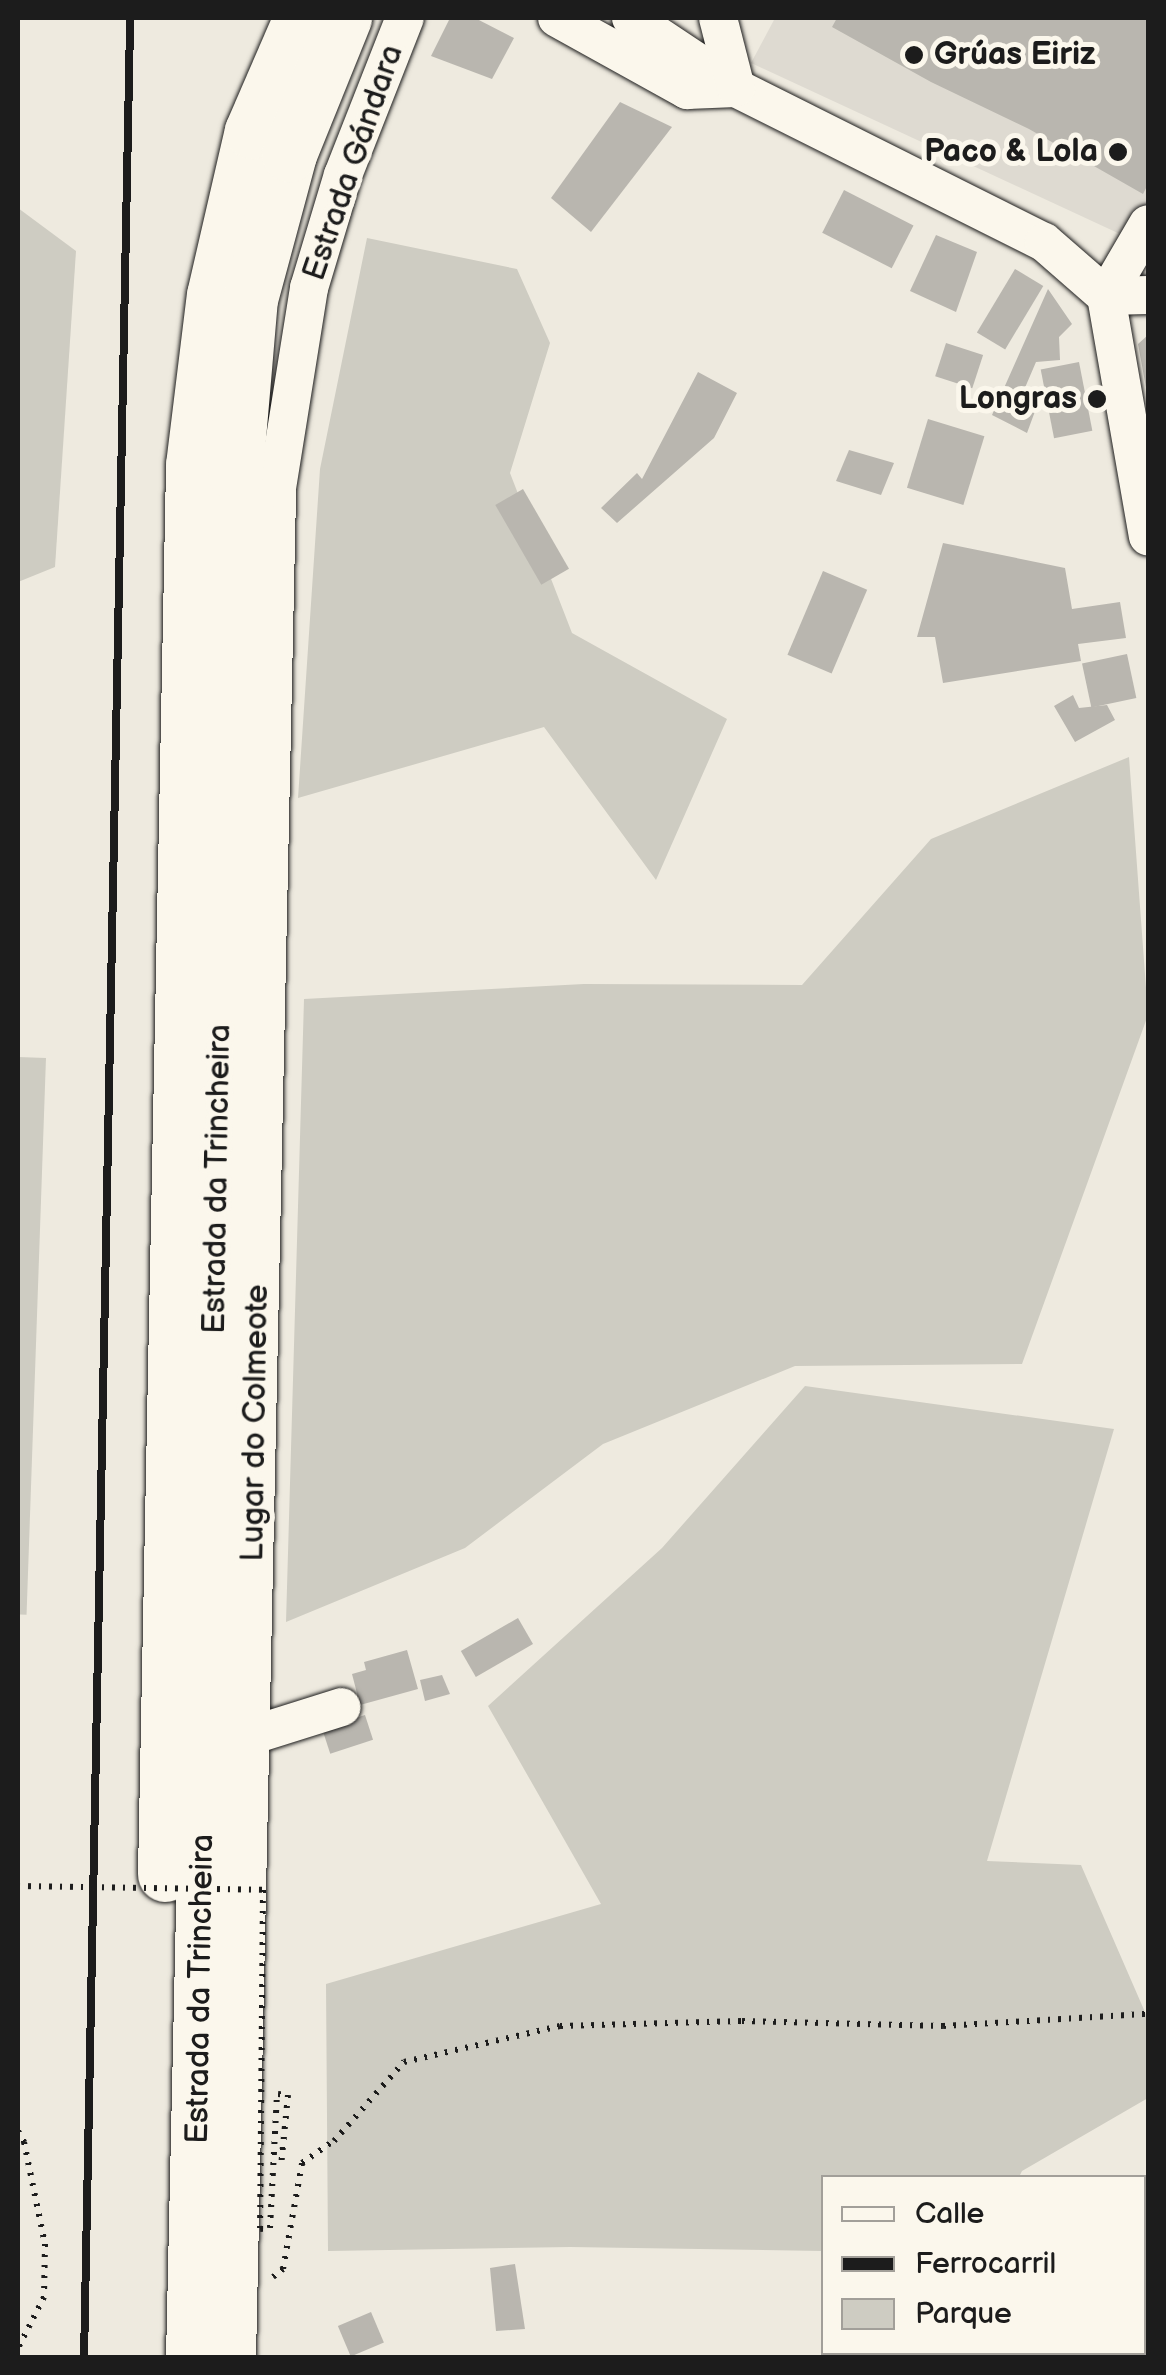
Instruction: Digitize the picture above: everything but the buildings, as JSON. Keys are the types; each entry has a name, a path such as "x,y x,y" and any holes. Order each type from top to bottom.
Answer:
{"highway":[{"name":"Estrada da Trincheira","path":"155,2358 193,465 214,296 252,131 301,18"},
{"name":"Estrada da Trincheira","path":"194,2358 235,473 250,299 289,154 344,18"}],"street":[{"name":"Estrada Gándara","path":"277,488 309,288 343,175 405,18"},
{"path":"556,18 687,90 736,88"},
{"path":"631,18 674,29 736,88 1044,242 1106,296 1148,536"},
{"path":"718,18 736,88"},
{"path":"1106,296 1148,224"},
{"path":"1106,296 1148,295"},
{"name":"Lugar do Colmeote","path":"237,2358 277,488"},
{"path":"250,1736 342,1707"}],"path":[{"path":"18,1886 263,1890 260,2229 270,2228 277,2094 288,2095 277,2214 277,2232 284,2244"},
{"path":"238,2298 253,2294 283,2268 284,2244 302,2163 334,2141 404,2062 560,2026 742,2022 942,2026 1148,2014"},
{"path":"18,2131 24,2142 45,2244 44,2296 18,2348"}],"shaded area":[{"path":"775,18 1148,18 1148,247 751,63"}],"green space":[{"path":"18,208 76,251 55,567 18,582"},
{"path":"367,238 517,269 550,343 510,473 572,633 727,719 656,880 544,727 298,798 320,469"},
{"path":"1129,757 1148,1015 1022,1364 795,1366 603,1444 465,1548 286,1622 304,999 584,984 802,985 931,839"},
{"path":"18,1057 46,1058 27,1615 18,1614"},
{"path":"805,1386 1114,1429 987,1861 1081,1865 1148,2019 1148,2098 1020,2175 821,2175 821,2251 570,2247 328,2251 326,1984 601,1904 488,1706 662,1548"}],"railway":[{"path":"84,2358 130,18"}],"place":[{"name":"Grúas Eiriz","path":"914,55"},
{"name":"Paco & Lola","path":"1118,152"},
{"name":"Longras","path":"1097,399"}]}
